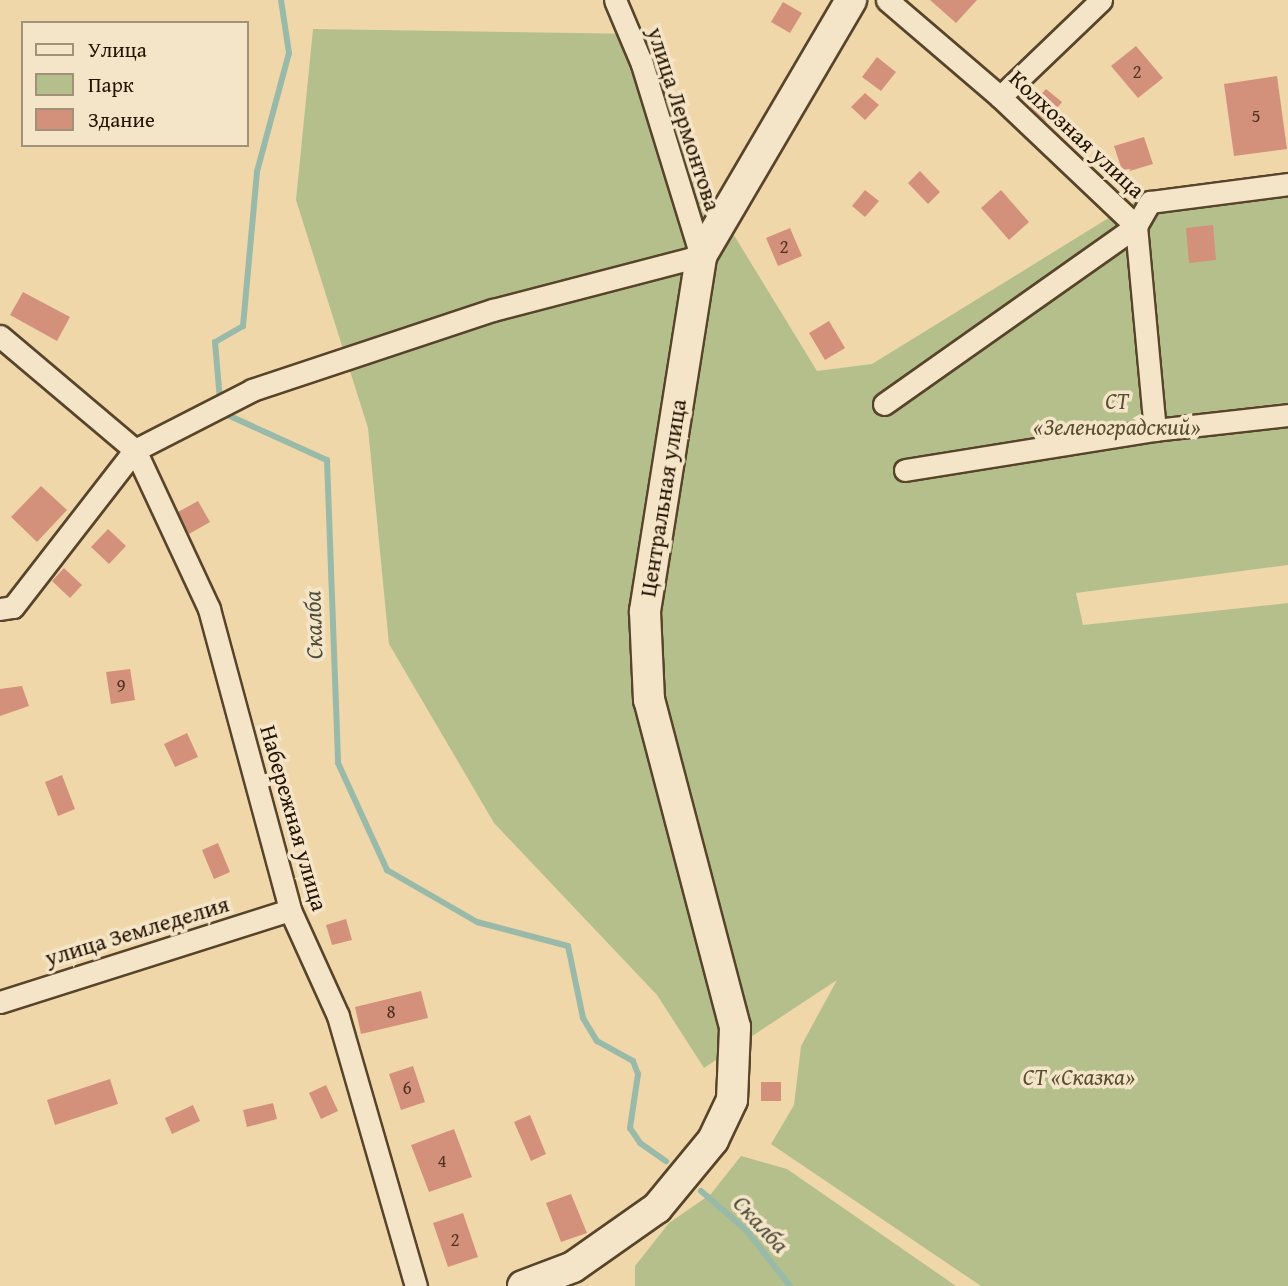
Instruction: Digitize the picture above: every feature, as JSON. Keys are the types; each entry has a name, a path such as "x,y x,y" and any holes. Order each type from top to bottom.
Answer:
{"street":[{"name":"улица Лермонтова","path":"615,0 642,64 701,256"},
{"name":"Центральная улица","path":"523,1286 573,1267 613,1242 657,1208 713,1140 732,1100 735,1027 649,700 645,611 701,256 851,0"},
{"name":"Колхозная улица","path":"887,0 1000,97 1136,226 1150,202 1288,184"},
{"path":"1000,97 1101,0"},
{"path":"884,404 1136,226 1155,430"},
{"path":"0,609 13,607 135,450 252,390 493,310 701,256"},
{"path":"0,336 135,450"},
{"path":"905,470 1155,430 1288,415"},
{"name":"Набережная улица","path":"135,450 209,609 290,910 338,1016 415,1286"},
{"name":"улица Земледелия","path":"0,1002 290,910"}],"green space":[{"path":"313,29 643,34 732,232 817,371 872,364 1154,190 1288,175 1288,565 1076,593 1083,625 1288,603 1288,1286 981,1286 771,1144 794,1105 801,1046 837,980 704,1068 657,995 494,823 389,644 368,428 296,200"},
{"path":"741,1156 787,1169 956,1286 635,1286 635,1266 669,1223 711,1194"}],"building":[{"path":"930,0 977,0 956,23"},
{"path":"783,2 802,13 790,33 771,22"},
{"path":"1136,46 1163,78 1138,98 1111,66"},
{"path":"877,57 896,72 881,91 862,77"},
{"path":"1277,76 1287,149 1234,156 1224,84"},
{"path":"1046,89 1062,102 1046,122 1030,107"},
{"path":"865,93 879,105 865,120 851,107"},
{"path":"1144,137 1153,164 1123,173 1114,146"},
{"path":"920,171 940,192 928,204 908,183"},
{"path":"865,190 879,201 865,217 852,206"},
{"path":"1001,190 1029,222 1009,240 981,208"},
{"path":"1213,225 1216,260 1189,263 1186,228"},
{"path":"790,228 802,256 778,266 766,238"},
{"path":"23,292 70,317 57,341 10,315"},
{"path":"829,321 845,348 825,360 809,333"},
{"path":"41,486 67,510 37,542 11,517"},
{"path":"198,501 210,522 189,534 178,512"},
{"path":"108,529 126,546 109,564 91,547"},
{"path":"64,568 82,585 70,598 52,581"},
{"path":"130,669 135,700 111,704 106,672"},
{"path":"22,686 29,706 0,716 0,689"},
{"path":"187,733 198,757 175,767 164,744"},
{"path":"62,775 75,809 58,816 45,782"},
{"path":"218,843 230,872 214,879 202,850"},
{"path":"346,919 352,940 332,945 326,925"},
{"path":"421,991 428,1018 361,1034 355,1007"},
{"path":"413,1066 425,1102 401,1110 389,1074"},
{"path":"110,1079 118,1104 55,1125 47,1100"},
{"path":"761,1082 781,1082 781,1101 761,1101"},
{"path":"326,1085 338,1111 321,1119 309,1093"},
{"path":"273,1103 277,1119 247,1127 243,1110"},
{"path":"193,1105 200,1121 172,1134 165,1118"},
{"path":"530,1115 546,1154 531,1161 514,1122"},
{"path":"454,1129 472,1177 429,1192 411,1145"},
{"path":"571,1194 587,1233 561,1242 546,1203"},
{"path":"463,1213 478,1257 448,1267 433,1223"}],"waterway":[{"name":"Скалба","path":"281,0 289,53 257,172 243,326 215,342 221,412 327,460 338,763 387,870 477,922 568,946 583,1018 597,1041 633,1061 638,1074 630,1128 640,1143 666,1161"},
{"name":"Скалба","path":"701,1191 747,1231 790,1286"}],"park label":[{"name":"СТ «Зеленоградский»","path":"1117,414"},
{"name":"СТ «Сказка»","path":"1079,1077"}]}
